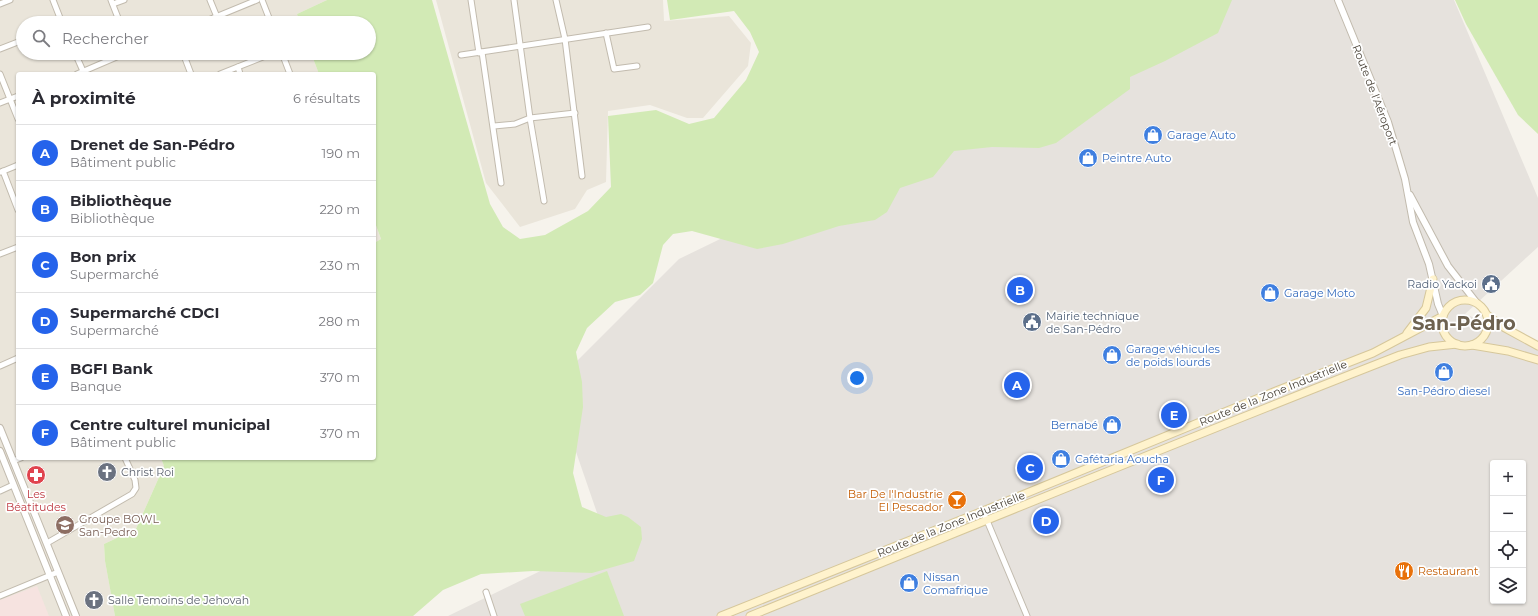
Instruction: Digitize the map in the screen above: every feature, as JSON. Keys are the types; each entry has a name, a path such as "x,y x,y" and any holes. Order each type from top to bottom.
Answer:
{"main road":[{"path":"1403,338 1426,308 1433,279"},
{"path":"1538,346 1505,328 1487,314 1476,302 1468,300 1454,303 1448,308 1443,316 1445,333 1450,340 1457,344 1472,345 1508,352 1538,360"},
{"path":"1472,345 1482,338 1487,331 1487,314"},
{"name":"Route de la Zone Industrielle","path":"721,616 984,511 1276,391 1316,377 1403,338 1443,316"},
{"name":"Route de la Zone Industrielle","path":"750,616 1082,480 1394,358 1429,347 1457,344"}],"street":[{"path":"0,4 10,0"},
{"path":"53,0 59,16"},
{"path":"117,16 112,2 124,0"},
{"path":"210,0 217,16"},
{"path":"219,16 257,0"},
{"path":"262,0 268,16"},
{"path":"471,0 494,126 501,183"},
{"path":"514,0 530,118 544,201"},
{"path":"556,0 565,39 582,176"},
{"name":"Route de l'Aéroport","path":"1338,0 1388,122 1408,192 1413,222 1433,279 1438,304 1443,316"},
{"path":"461,55 648,27"},
{"path":"606,33 614,69 637,66"},
{"path":"0,49 16,43"},
{"path":"78,60 83,71 109,60"},
{"path":"186,60 190,72"},
{"path":"225,72 256,60"},
{"path":"285,60 289,72"},
{"path":"238,67 239,72"},
{"path":"0,74 16,114"},
{"path":"0,103 16,97"},
{"path":"494,126 514,124 530,118 575,113"},
{"path":"16,166 1,172 16,206"},
{"name":"Route de l'Aéroport","path":"1408,192 1448,266 1476,302"},
{"path":"0,254 16,249"},
{"path":"0,366 16,359"},
{"path":"0,428 76,616"},
{"path":"0,452 66,616"},
{"path":"47,543 132,494 136,488 126,460"},
{"path":"0,491 14,485"},
{"path":"984,511 1027,616"},
{"path":"0,596 58,572"},
{"path":"486,592 494,616"}],"shaded area":[{"path":"0,0 327,0 297,14 298,16 16,16 16,60 314,60 318,72 16,72 16,460 162,460 164,466 136,529 104,544 105,561 115,616 0,616"},
{"path":"436,0 663,0 664,21 729,16 751,43 748,66 703,118 687,118 650,105 608,111 606,182 587,190 575,209 520,227 486,183"},
{"path":"1212,0 1454,0 1538,198 1538,247 1465,314 1538,344 1538,616 448,616 606,539 553,385 679,259"},
{"path":"376,225 381,239 376,242"},
{"path":"37,586 49,616 0,616 0,600"}],"green space":[{"path":"327,0 432,0 490,204 503,227 520,239 545,235 588,211 611,187 608,116 656,110 689,124 714,118 746,80 759,52 750,32 734,11 670,20 667,0 1232,0 1218,33 1165,61 1130,77 1130,89 1056,143 1039,148 992,147 954,151 933,177 900,188 887,212 875,220 839,226 783,244 757,249 692,231 673,234 663,245 653,283 640,295 615,302 587,328 576,352 582,382 583,407 573,473 582,507 606,517 621,514 628,517 641,527 642,539 634,561 592,573 533,571 481,574 443,590 413,616 115,616 105,561 104,544 136,529 164,466 162,460 376,460 376,242 381,239 376,225 376,72 318,72 314,60 376,60 376,16 298,16 297,14"},
{"path":"1455,0 1538,0 1538,134 1518,115 1466,24"},
{"path":"607,571 624,616 525,616 520,604"}],"place":[{"name":"Garage Auto","path":"1153,135"},
{"name":"Peintre Auto","path":"1088,158"},
{"name":"Radio Yackoi","path":"1491,284"},
{"name":"Bibliothèque","path":"1020,290"},
{"name":"Garage Moto","path":"1270,293"},
{"name":"Mairie technique de San-Pédro","path":"1032,322"},
{"name":"Garage véhicules de poids lourds","path":"1112,355"},
{"name":"San-Pédro diesel","path":"1444,372"},
{"name":"Drenet de San-Pédro","path":"1017,385"},
{"name":"BGFI Bank","path":"1174,415"},
{"name":"Bernabé","path":"1112,425"},
{"name":"Cafétaria Aoucha","path":"1061,459"},
{"name":"Bon prix","path":"1030,468"},
{"name":"Christ Roi","path":"107,472"},
{"name":"Les Béatitudes","path":"36,475"},
{"name":"Centre culturel municipal","path":"1161,480"},
{"name":"Bar De l'Industrie El Pescador","path":"957,500"},
{"name":"Supermarché CDCI","path":"1046,521"},
{"name":"Groupe BOWL San-Pedro","path":"65,525"},
{"name":"Restaurant","path":"1404,571"},
{"name":"Nissan Comafrique","path":"909,583"},
{"name":"Salle Temoins de Jehovah","path":"94,600"}],"district":[{"name":"San-Pédro","path":"1464,323"}]}
